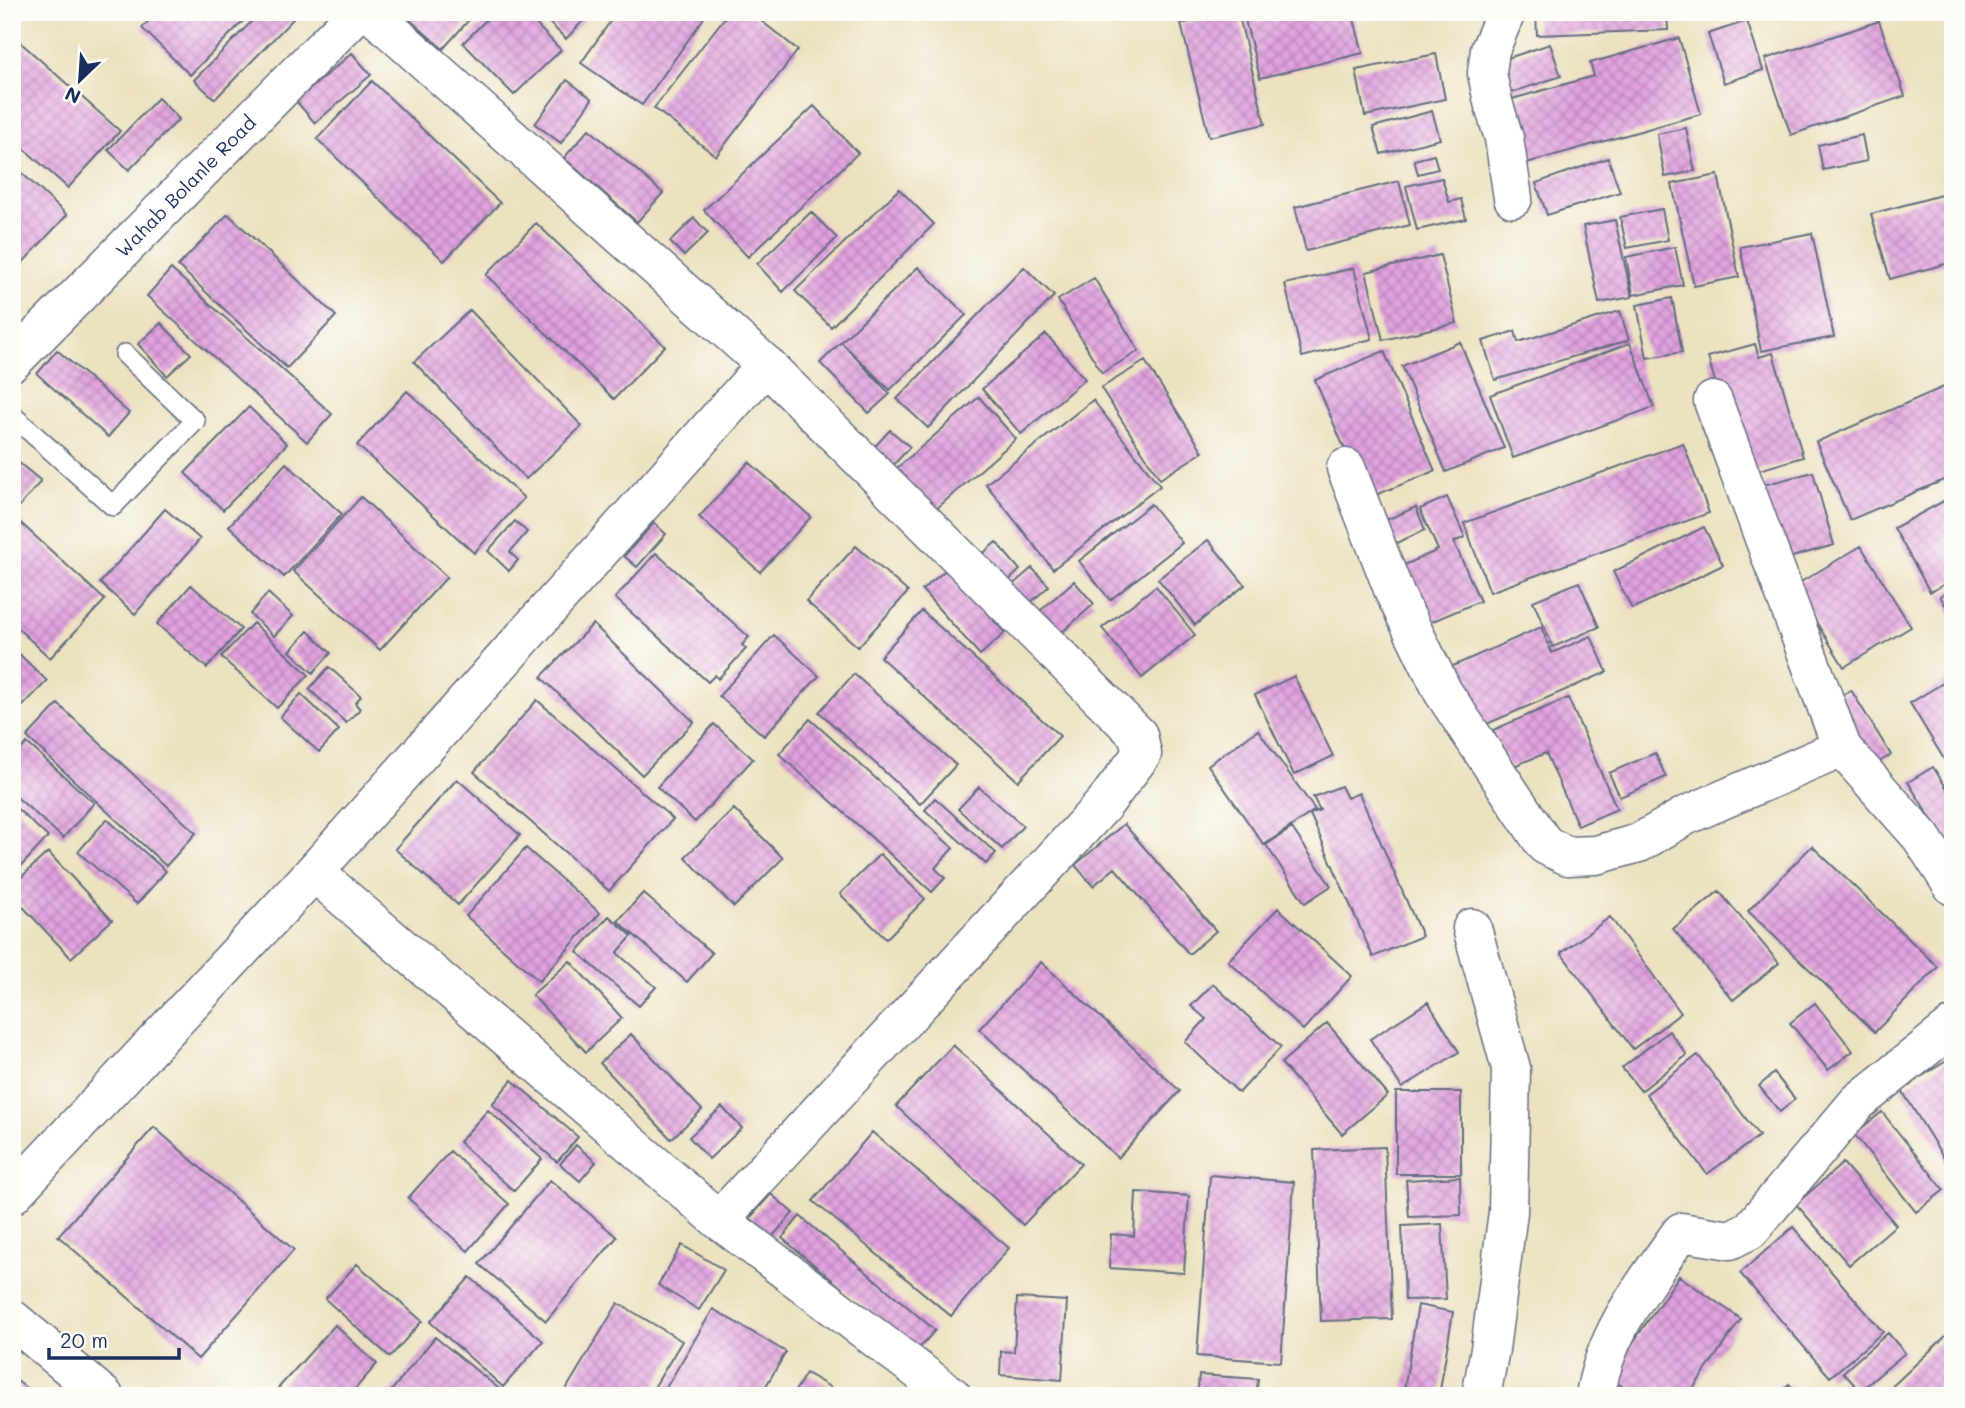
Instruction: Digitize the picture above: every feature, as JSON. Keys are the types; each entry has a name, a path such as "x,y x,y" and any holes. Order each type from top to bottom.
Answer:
{"street":[{"name":"Wahab Bolanle Road","path":"12,362 358,12"},
{"path":"370,12 766,365 1138,735 1142,754 1104,804 719,1220"},
{"path":"1506,12 1490,50 1487,73 1504,138 1513,198"},
{"path":"12,1195 314,872 766,365"},
{"path":"1713,401 1842,748 1921,837 1953,886"},
{"path":"1346,468 1395,594 1443,692 1545,845 1568,856 1582,856 1596,855 1639,843 1685,816 1842,748"},
{"path":"314,872 719,1220 952,1396"},
{"path":"1472,929 1511,1068 1508,1212 1481,1396"},
{"path":"1595,1396 1597,1381 1611,1339 1632,1301 1681,1232 1730,1240 1750,1230 1858,1102 1953,1026"},
{"path":"12,1319 104,1396"}],"lane":[{"path":"12,415 113,506 195,421 125,354"}],"building":[{"path":"157,12 252,12 190,75 142,28"},
{"path":"261,12 287,12 293,19 215,99 194,80"},
{"path":"401,12 476,12 443,49"},
{"path":"494,12 524,12 561,50 514,95 463,43"},
{"path":"538,12 591,12 566,39"},
{"path":"617,12 708,12 642,105 581,63"},
{"path":"729,12 750,12 798,50 716,156 654,108"},
{"path":"1238,12 1265,124 1209,137 1181,24"},
{"path":"1243,12 1352,12 1363,53 1260,78"},
{"path":"1536,12 1667,12 1668,30 1537,35"},
{"path":"1747,21 1763,70 1724,83 1708,34"},
{"path":"1879,21 1905,96 1791,135 1765,59"},
{"path":"12,35 120,131 68,188 12,138"},
{"path":"1679,38 1701,114 1523,164 1505,101 1594,76 1590,63"},
{"path":"1550,44 1561,76 1504,95 1493,63"},
{"path":"352,53 371,75 315,123 296,101"},
{"path":"1436,54 1445,99 1365,116 1356,70"},
{"path":"567,80 592,99 561,143 535,124"},
{"path":"372,81 500,203 444,261 317,139"},
{"path":"158,98 179,119 129,170 108,150"},
{"path":"814,106 858,153 748,257 704,210"},
{"path":"1432,111 1440,139 1381,154 1373,127"},
{"path":"1686,128 1695,171 1665,177 1657,134"},
{"path":"589,129 663,193 637,222 564,158"},
{"path":"1862,135 1867,161 1823,170 1818,145"},
{"path":"1434,155 1438,169 1418,174 1414,160"},
{"path":"1608,158 1620,192 1547,215 1536,183"},
{"path":"12,164 67,215 14,272 12,270"},
{"path":"1718,175 1739,277 1694,286 1672,184"},
{"path":"1442,178 1449,202 1461,199 1466,219 1417,230 1406,186"},
{"path":"1399,181 1410,225 1306,251 1295,207"},
{"path":"899,189 934,224 831,327 795,291"},
{"path":"1945,194 1953,223 1953,262 1890,279 1871,214"},
{"path":"1662,209 1668,240 1627,248 1620,217"},
{"path":"811,212 837,238 783,292 757,264"},
{"path":"228,214 336,316 287,368 178,266"},
{"path":"694,218 708,233 684,256 670,242"},
{"path":"1615,220 1632,297 1599,303 1583,226"},
{"path":"536,223 665,346 614,399 486,275"},
{"path":"1812,233 1834,337 1761,351 1740,247"},
{"path":"1675,247 1683,285 1633,295 1626,257"},
{"path":"1440,255 1457,323 1383,340 1366,272"},
{"path":"918,267 966,315 890,390 841,342"},
{"path":"1024,267 1054,296 928,428 897,399"},
{"path":"1354,268 1372,339 1302,357 1285,284"},
{"path":"171,269 332,414 307,442 147,296"},
{"path":"1094,278 1139,351 1102,373 1058,300"},
{"path":"1672,298 1682,352 1647,358 1637,305"},
{"path":"470,310 582,426 526,479 414,362"},
{"path":"1620,311 1629,340 1495,380 1483,341 1515,331 1518,342"},
{"path":"161,323 191,354 167,376 138,344"},
{"path":"1046,334 1085,379 1021,434 982,389"},
{"path":"841,342 890,394 869,413 820,363"},
{"path":"1460,342 1504,448 1446,472 1402,366"},
{"path":"1630,343 1654,407 1513,458 1490,395"},
{"path":"1755,344 1759,357 1773,353 1803,457 1742,475 1708,357"},
{"path":"57,350 129,413 108,437 37,374"},
{"path":"1384,351 1435,471 1366,499 1315,380"},
{"path":"1145,361 1203,452 1160,479 1101,388"},
{"path":"1953,383 1953,476 1850,520 1816,442"},
{"path":"407,391 524,498 474,553 357,445"},
{"path":"979,397 1016,439 927,517 890,474"},
{"path":"1093,400 1160,486 1053,569 986,484"},
{"path":"249,407 287,444 223,510 185,473"},
{"path":"890,430 910,447 887,472 868,454"},
{"path":"1683,443 1709,513 1490,592 1464,523"},
{"path":"12,457 41,481 20,506 12,500"},
{"path":"749,462 811,517 760,572 699,517"},
{"path":"286,463 342,514 284,577 229,526"},
{"path":"1813,472 1834,545 1785,559 1763,485"},
{"path":"1953,496 1953,580 1930,592 1894,528"},
{"path":"361,497 447,577 380,650 293,571"},
{"path":"1447,497 1465,537 1454,542 1480,601 1417,628 1391,571 1438,550 1420,509"},
{"path":"1151,504 1182,543 1110,600 1079,561"},
{"path":"1416,507 1425,530 1381,550 1370,527"},
{"path":"165,509 200,539 135,614 100,583"},
{"path":"12,515 105,600 50,658 12,623"},
{"path":"515,521 527,532 510,552 518,560 509,571 488,551"},
{"path":"654,523 666,534 637,567 624,556"},
{"path":"1704,527 1723,565 1632,609 1613,572"},
{"path":"1208,540 1245,585 1195,625 1158,579"},
{"path":"996,542 1020,570 1003,586 978,558"},
{"path":"856,546 908,592 858,647 806,601"},
{"path":"1861,546 1911,627 1844,667 1794,586"},
{"path":"656,553 749,637 742,645 746,649 718,679 715,675 708,682 615,598"},
{"path":"948,568 1005,633 980,655 922,590"},
{"path":"1032,568 1049,586 1019,613 1002,594"},
{"path":"1074,581 1094,604 1052,641 1032,618"},
{"path":"1579,582 1599,627 1553,647 1533,601"},
{"path":"191,585 241,629 207,668 157,624"},
{"path":"1156,586 1195,635 1142,678 1102,628"},
{"path":"1953,589 1953,618 1940,596"},
{"path":"268,593 293,616 274,636 250,614"},
{"path":"922,611 1060,736 1018,781 880,657"},
{"path":"253,623 309,675 277,708 221,657"},
{"path":"593,624 694,722 642,775 541,677"},
{"path":"1541,627 1552,653 1591,636 1607,672 1473,730 1446,669"},
{"path":"308,631 331,653 313,673 290,651"},
{"path":"774,635 819,676 764,736 719,696"},
{"path":"12,647 47,681 12,717"},
{"path":"329,667 361,696 355,703 360,709 346,723 309,689"},
{"path":"854,674 956,765 920,804 819,712"},
{"path":"1294,676 1333,756 1294,775 1255,695"},
{"path":"1953,677 1953,774 1910,703"},
{"path":"1851,690 1891,755 1870,767 1830,702"},
{"path":"301,694 339,730 319,752 280,717"},
{"path":"1568,698 1617,809 1578,826 1546,753 1509,768 1493,730"},
{"path":"537,700 673,819 609,891 474,772"},
{"path":"58,704 196,833 166,866 27,737"},
{"path":"810,719 953,848 935,868 945,878 932,892 779,754"},
{"path":"714,724 753,759 695,822 657,787"},
{"path":"1258,730 1315,810 1264,845 1208,765"},
{"path":"27,743 94,803 63,838 12,793 12,759"},
{"path":"1655,753 1666,777 1620,797 1609,773"},
{"path":"1933,767 1953,798 1953,854 1908,782"},
{"path":"457,779 520,835 458,905 395,849"},
{"path":"1341,786 1347,798 1359,793 1422,936 1373,957 1310,814 1320,810 1313,797"},
{"path":"979,787 1023,826 1002,849 958,809"},
{"path":"935,798 996,853 986,864 925,810"},
{"path":"12,804 48,837 12,876"},
{"path":"734,809 783,858 734,907 685,857"},
{"path":"107,819 166,871 137,904 78,852"},
{"path":"1124,824 1216,931 1189,954 1115,868 1093,886 1075,865"},
{"path":"1292,828 1331,886 1305,903 1266,845"},
{"path":"1812,846 1938,967 1875,1032 1748,911"},
{"path":"526,848 600,913 539,981 466,916"},
{"path":"48,852 112,920 71,958 12,895 12,886"},
{"path":"880,854 925,899 886,939 840,894"},
{"path":"1719,891 1779,963 1733,1000 1673,929"},
{"path":"643,893 712,953 687,982 618,921"},
{"path":"1278,908 1352,976 1303,1030 1228,961"},
{"path":"609,916 632,936 617,953 656,987 639,1006 577,952"},
{"path":"1610,917 1681,1013 1633,1049 1561,953"},
{"path":"570,961 622,1018 586,1052 532,995"},
{"path":"1041,962 1180,1091 1118,1158 979,1029"},
{"path":"1213,984 1281,1047 1239,1093 1185,1042 1206,1019 1191,1006"},
{"path":"1428,1002 1459,1052 1402,1088 1370,1039"},
{"path":"1815,1003 1853,1051 1828,1070 1790,1023"},
{"path":"1327,1023 1388,1095 1342,1134 1281,1063"},
{"path":"1669,1031 1687,1055 1641,1091 1622,1068"},
{"path":"631,1034 702,1110 671,1139 600,1063"},
{"path":"953,1045 1081,1164 1023,1225 896,1106"},
{"path":"1698,1055 1759,1136 1707,1174 1646,1094"},
{"path":"1953,1057 1953,1173 1901,1089"},
{"path":"1774,1073 1795,1099 1780,1112 1759,1086"},
{"path":"512,1080 578,1137 557,1162 492,1104"},
{"path":"1396,1092 1461,1092 1461,1174 1396,1174"},
{"path":"722,1107 742,1128 709,1159 689,1137"},
{"path":"488,1110 542,1159 514,1191 459,1142"},
{"path":"1882,1112 1944,1190 1916,1212 1854,1134"},
{"path":"154,1127 294,1250 198,1359 58,1236"},
{"path":"872,1132 1009,1248 951,1316 813,1201"},
{"path":"576,1145 596,1162 580,1181 560,1164"},
{"path":"1385,1147 1392,1319 1321,1321 1314,1150"},
{"path":"450,1151 509,1204 468,1251 408,1198"},
{"path":"1843,1163 1896,1225 1849,1265 1796,1204"},
{"path":"1210,1175 1294,1182 1281,1362 1197,1356"},
{"path":"1460,1177 1461,1215 1409,1217 1406,1180"},
{"path":"550,1180 617,1237 546,1321 479,1264"},
{"path":"1136,1192 1189,1196 1184,1273 1109,1268 1111,1234 1134,1236"},
{"path":"771,1194 793,1213 772,1237 750,1218"},
{"path":"800,1216 935,1330 917,1351 782,1238"},
{"path":"1442,1224 1446,1299 1405,1300 1402,1226"},
{"path":"1793,1227 1883,1332 1830,1377 1740,1273"},
{"path":"682,1245 724,1270 699,1310 658,1285"},
{"path":"357,1264 422,1321 390,1357 325,1299"},
{"path":"1679,1276 1741,1319 1688,1396 1636,1396 1609,1377"},
{"path":"470,1277 543,1341 503,1387 430,1322"},
{"path":"1017,1298 1067,1301 1062,1380 1000,1375 1001,1351 1014,1352"},
{"path":"618,1303 682,1341 649,1396 562,1396"},
{"path":"1418,1305 1453,1312 1439,1396 1403,1396"},
{"path":"713,1309 786,1352 760,1396 661,1396"},
{"path":"335,1325 377,1364 349,1396 271,1396"},
{"path":"1953,1329 1953,1396 1882,1396"},
{"path":"1888,1333 1905,1353 1860,1391 1843,1372"},
{"path":"435,1337 503,1392 499,1396 387,1396"},
{"path":"806,1373 845,1396 792,1396"},
{"path":"1199,1375 1258,1379 1256,1396 1197,1396"},
{"path":"16,1380 36,1396 12,1396 12,1384"},
{"path":"1789,1384 1800,1396 1775,1396"}]}
